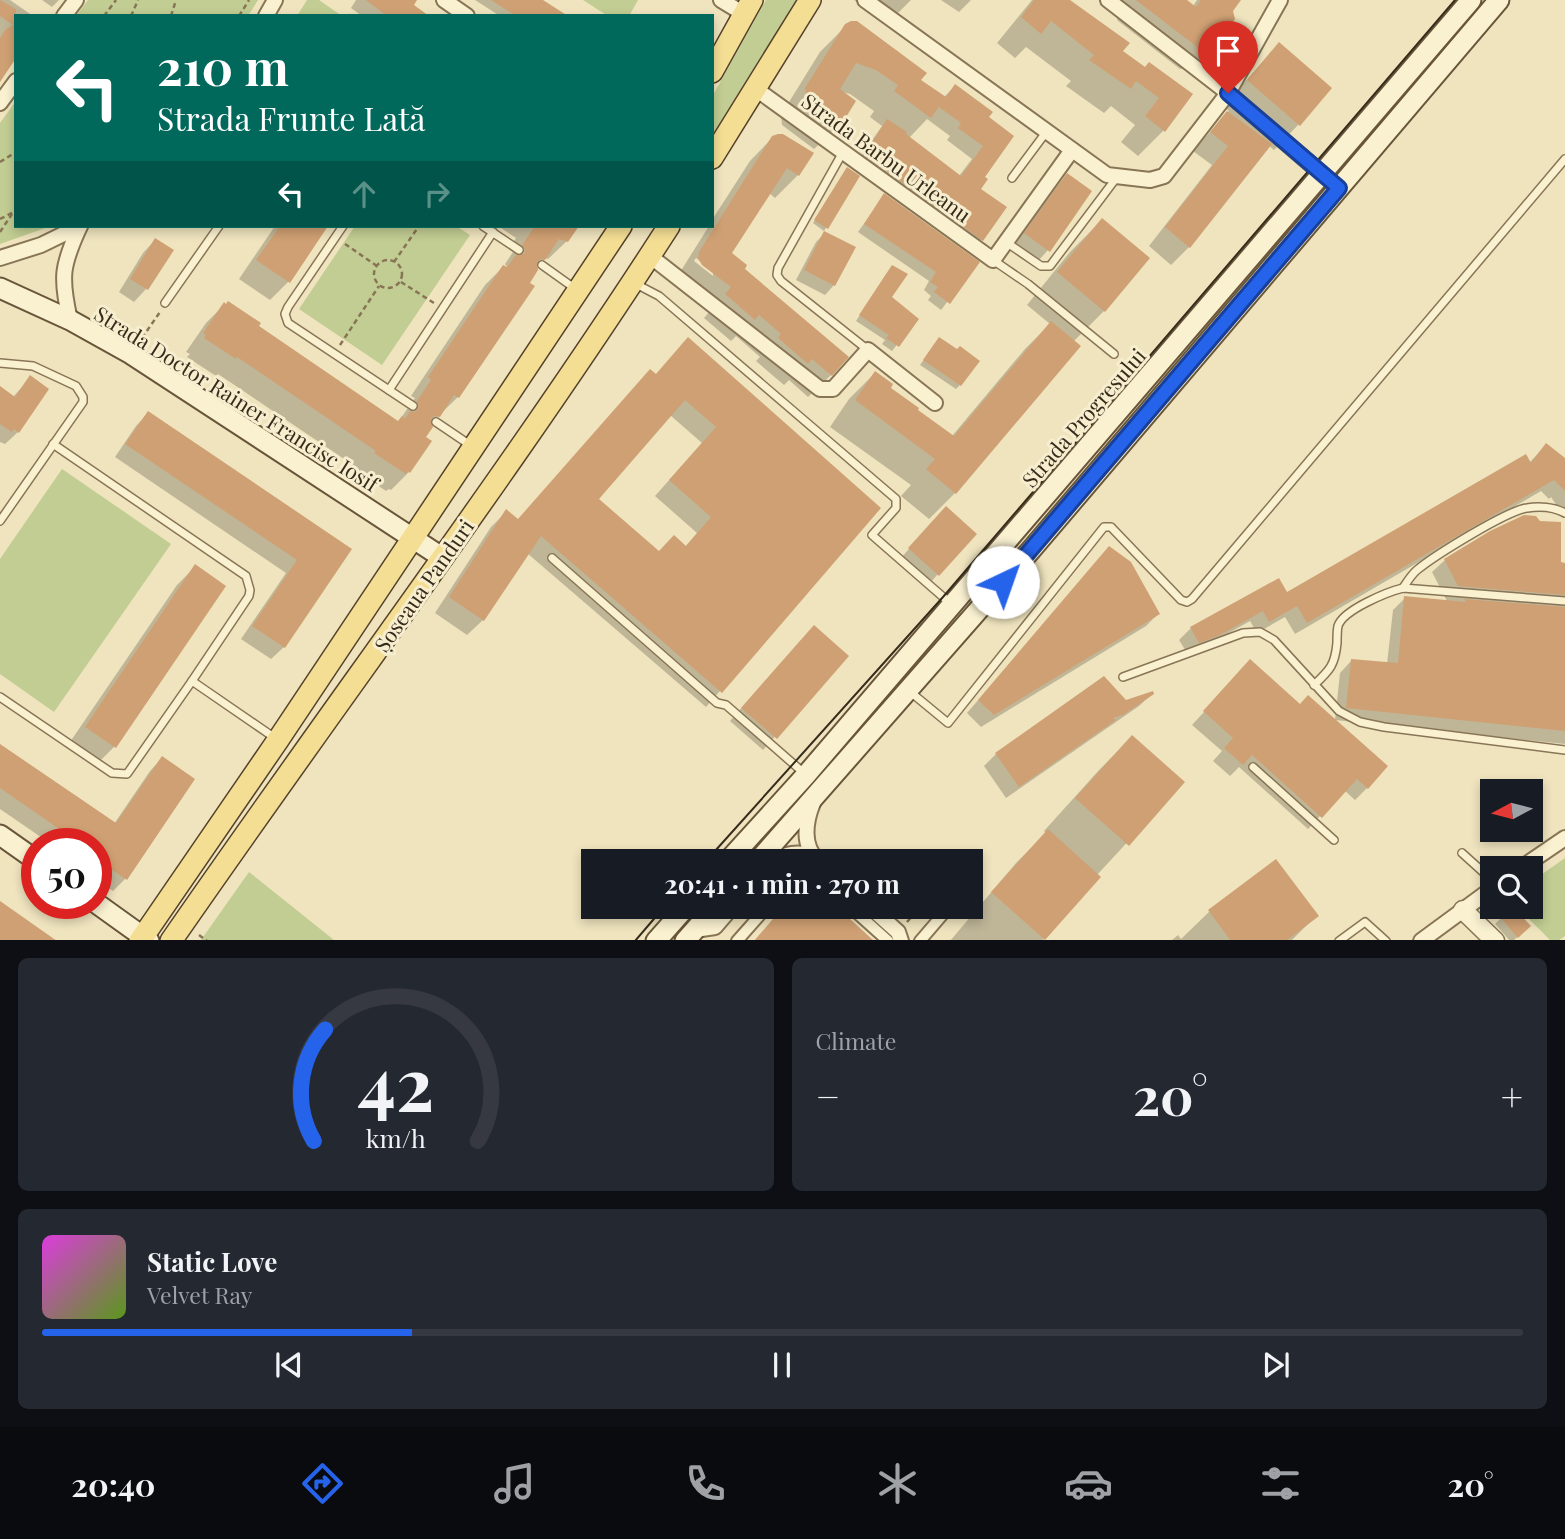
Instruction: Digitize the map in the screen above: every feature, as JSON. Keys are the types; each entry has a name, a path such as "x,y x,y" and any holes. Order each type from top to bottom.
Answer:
{"main road":[{"path":"714,156 810,0"},
{"name":"Strada Progresului","path":"739,849 806,775 1471,0"},
{"path":"769,849 1031,550 1499,0"},
{"path":"714,68 748,7"},
{"path":"1322,174 1339,188"},
{"name":"Șoseaua Panduri","path":"144,939 620,228"},
{"name":"Șoseaua Panduri","path":"171,940 443,558 668,228"},
{"name":"Strada Doctor Rainer Francisc Iosif","path":"0,288 70,320 131,354 443,558"},
{"path":"892,675 907,690"},
{"path":"0,835 21,850"},
{"path":"112,915 144,939"},
{"path":"656,940 675,919"},
{"path":"690,935 704,919"}],"street":[{"path":"444,0 464,14"},
{"path":"721,0 748,7"},
{"path":"865,0 1107,174 1150,180 1164,176 1228,93 1280,0"},
{"path":"1108,0 1228,93 1322,174"},
{"path":"0,103 14,84"},
{"name":"Strada Barbu Urleanu","path":"757,89 993,260"},
{"path":"993,260 1072,150"},
{"path":"0,258 41,246 76,228"},
{"path":"70,320 63,291 64,267 66,255 79,228"},
{"path":"650,256 820,389 833,389 868,350 935,403"},
{"path":"810,849 808,816 817,796"},
{"path":"1539,856 1565,838"},
{"path":"1421,940 1480,897"},
{"path":"1463,909 1495,940"},
{"path":"690,935 715,927 722,919"},
{"path":"737,940 756,919"},
{"path":"864,919 888,940"},
{"path":"884,919 898,932 901,940"},
{"path":"920,940 939,919"}],"lane":[{"path":"1012,178 1047,130"},
{"path":"843,151 778,268 777,275 868,350"},
{"path":"907,690 948,723 1104,527 1111,527 1181,600 1187,602 1192,599 1565,159"},
{"path":"1006,242 1041,266 1050,266 1117,177"},
{"path":"165,303 218,228"},
{"path":"342,228 285,314 288,323 413,407"},
{"path":"486,228 519,250"},
{"path":"388,390 493,232"},
{"path":"993,260 1114,354"},
{"path":"542,265 578,290"},
{"path":"632,282 659,296 897,499 896,508 872,536 952,605"},
{"path":"0,363 33,366 81,390 83,401 0,521"},
{"path":"436,422 473,448"},
{"path":"0,697 112,773 127,774 249,596 246,576 53,444"},
{"path":"1403,588 1414,572 1512,513 1526,508 1545,507 1565,513"},
{"path":"552,558 717,703 726,705 806,775"},
{"path":"1314,685 1332,669 1338,626 1344,615 1389,591 1403,588 1565,601"},
{"path":"1123,677 1243,633 1260,632 1274,640 1339,711 1360,722 1565,750"},
{"path":"192,681 278,740"},
{"path":"1253,767 1334,840"},
{"path":"1462,853 1480,869"},
{"path":"1339,940 1365,922 1386,940"}],"path":[{"path":"0,219 14,213"},
{"path":"0,232 14,213"},
{"path":"394,262 418,228"},
{"path":"335,238 377,266"},
{"path":"383,261 394,262 402,272 400,281 389,288 379,285 374,275 377,266 383,261"},
{"path":"400,281 443,308"},
{"path":"334,354 379,285"},
{"path":"131,354 165,303"}],"green space":[{"path":"88,0 258,0 249,14 78,14"},
{"path":"307,0 319,0 339,14 298,14"},
{"path":"583,0 638,0 630,14 605,14"},
{"path":"766,0 798,0 714,143 714,93"},
{"path":"14,104 14,228 45,228 0,244 0,123"},
{"path":"354,228 459,228 470,235 382,365 299,309"},
{"path":"62,469 171,544 54,712 0,674 0,559"},
{"path":"1565,858 1565,936 1559,940 1550,940 1529,919 1543,919 1543,874"},
{"path":"249,872 334,940 201,940"}],"building":[{"path":"0,0 16,9 14,61 0,82 0,38 5,30 13,25 0,16"},
{"path":"366,0 417,0 414,5 426,14 384,14"},
{"path":"491,0 543,0 565,14 513,14"},
{"path":"1034,0 1070,0 1130,43 1123,51 1145,67 1149,62 1193,94 1165,132 1145,116 1159,98 1136,81 1131,89 1089,60 1094,55 1051,21 1041,34 1021,17"},
{"path":"1136,0 1187,0 1196,7 1201,0 1241,0 1233,11 1235,19 1213,47 1201,50"},
{"path":"857,21 927,73 921,80 946,97 931,118 894,91 898,85 876,70 856,63 840,89 856,101 841,125 807,99 805,88 845,24"},
{"path":"1279,42 1332,88 1300,126 1247,80"},
{"path":"955,84 993,112 989,117 1014,136 985,177 988,179 981,189 1007,207 983,241 961,225 966,217 913,178 907,186 865,153 887,119 961,176 983,146 958,128 961,123 939,107"},
{"path":"1227,111 1272,144 1190,248 1165,227 1228,146 1210,132"},
{"path":"783,134 814,153 799,176 787,168 732,253 747,265 745,269 849,357 832,376 812,359 808,364 778,338 781,334 759,315 755,320 725,294 731,287 702,265 698,258 699,252 772,136"},
{"path":"847,167 860,176 828,229 814,220"},
{"path":"1067,173 1092,191 1050,252 1024,233"},
{"path":"884,193 980,262 950,304 934,292 938,287 930,282 936,272 864,224"},
{"path":"1102,218 1150,258 1105,312 1057,272"},
{"path":"279,228 327,228 290,283 256,260"},
{"path":"534,228 578,228 568,242 559,239 545,260 540,259 537,262 538,270 530,283 535,286 459,398 454,395 440,417 434,416 431,419 433,427 426,437 432,441 410,473 408,471 406,474 237,357 236,359 204,338 206,335 203,333 224,302 226,304 228,301 261,323 259,326 398,421 402,416 405,419 410,411 415,412 418,409 417,401 431,380 428,377 503,265 507,267 516,255 524,254 522,245"},
{"path":"824,231 856,247 835,286 804,270"},
{"path":"155,238 174,250 148,290 130,279"},
{"path":"892,265 908,274 892,297 919,319 899,347 886,338 889,335 859,315"},
{"path":"1051,321 1081,346 956,494 926,469 935,459 855,400 875,371 893,384 891,388 954,436"},
{"path":"688,337 881,508 722,693 541,536 484,621 449,597 506,509 518,519 650,369 656,374","holes":["685,400 716,427 669,480 711,517 686,546 674,535 659,551 599,499"]},
{"path":"939,337 957,349 960,346 980,361 961,386 923,360"},
{"path":"30,375 49,389 19,433 14,429 12,432 0,424 0,386 15,397"},
{"path":"148,411 352,549 285,648 252,626 297,560 125,444"},
{"path":"1546,443 1565,458 1565,491 1554,480 1307,623 1297,606 1269,622 1263,611 1218,636 1199,643 1190,627 1279,578 1287,592 1526,454 1531,463"},
{"path":"946,506 977,534 939,576 908,548"},
{"path":"1524,515 1536,516 1540,521 1561,522 1561,562 1565,563 1565,595 1458,586 1444,559 1490,531"},
{"path":"1109,546 1131,562 1160,614 994,715 978,700"},
{"path":"195,564 226,586 116,748 85,727"},
{"path":"1404,596 1565,607 1565,731 1346,708 1351,659 1398,663"},
{"path":"814,625 849,656 777,739 741,708"},
{"path":"1250,659 1300,704 1308,695 1388,766 1368,789 1357,779 1322,818 1252,755 1243,765 1224,748 1233,738 1203,711"},
{"path":"1104,676 1126,700 1153,691 1154,694 1123,715 1113,718 1116,720 1019,787 995,753"},
{"path":"1132,735 1185,782 1129,846 1075,798"},
{"path":"0,744 116,823 162,756 195,779 127,880 112,870 112,828 58,828 0,788"},
{"path":"1048,829 1101,877 1045,940 991,892"},
{"path":"1276,859 1319,916 1287,940 1230,940 1208,910"},
{"path":"0,901 21,916 21,919 26,919 56,940 0,940"},
{"path":"773,919 850,919 873,940 755,940"},
{"path":"1502,919 1524,919 1531,926 1518,938"}],"tram line":[{"path":"717,849 943,597 1455,0"},
{"path":"636,940 654,919"}],"route":[{"path":"1003,582 1339,188 1228,93"}]}
